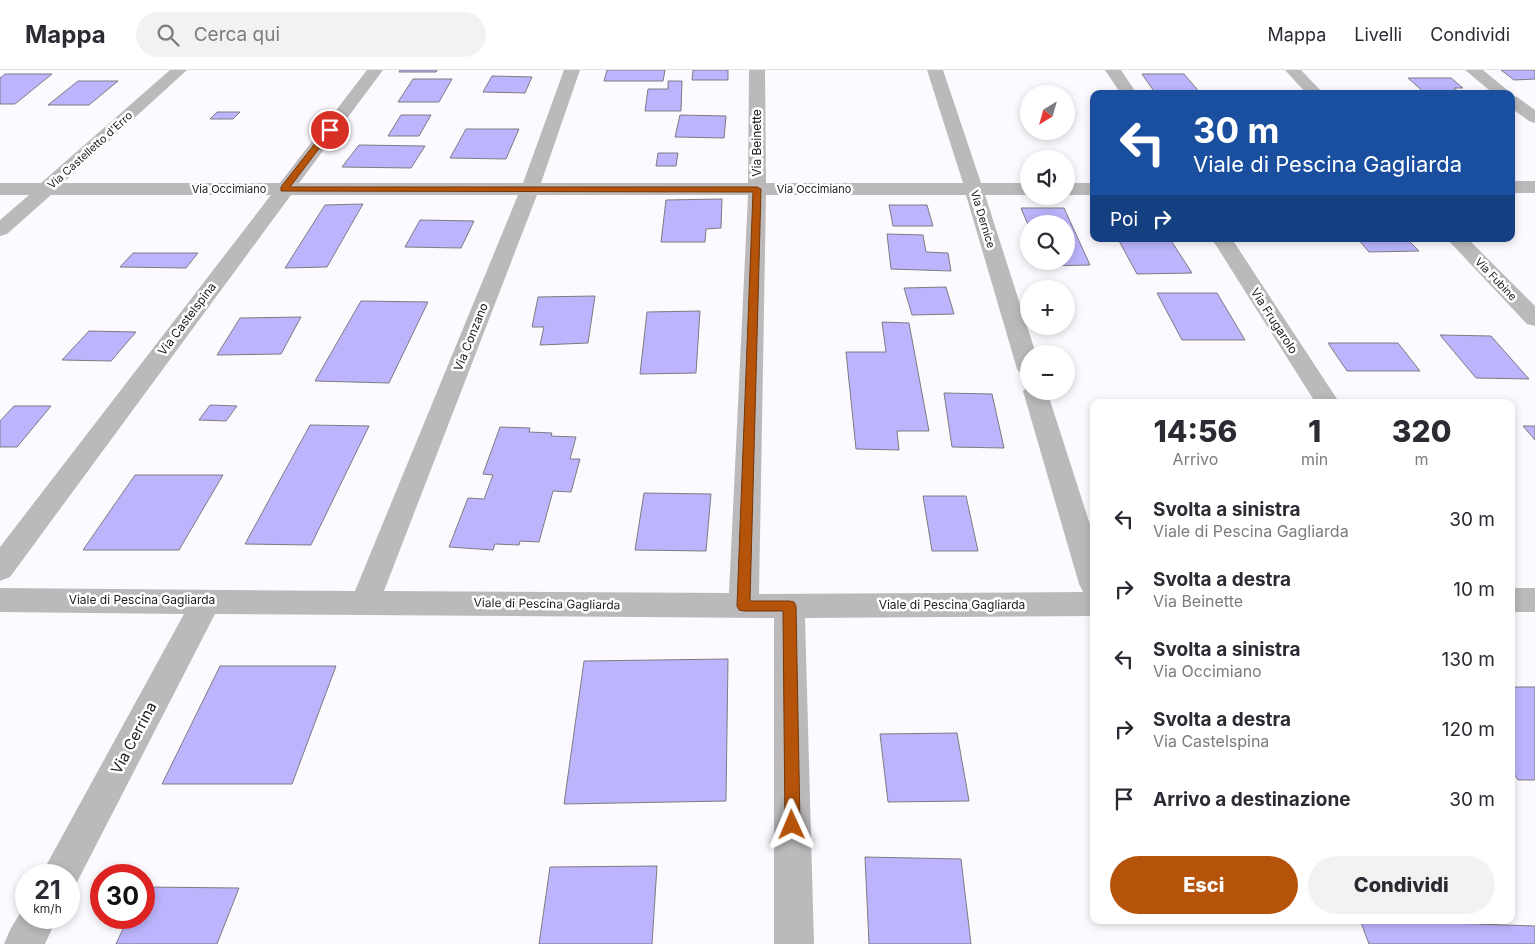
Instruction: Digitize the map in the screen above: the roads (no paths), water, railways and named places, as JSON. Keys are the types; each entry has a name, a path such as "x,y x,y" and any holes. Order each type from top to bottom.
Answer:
{"street":[{"name":"Via Castelletto d'Erro","path":"0,230 180,70"},
{"name":"Via Castelspina","path":"0,569 375,70"},
{"name":"Via Conzano","path":"365,602 530,189 572,70"},
{"name":"Via Beinette","path":"744,606 757,189 757,70"},
{"name":"Via Dernice","path":"935,70 1022,345"},
{"path":"1113,70 1126,90"},
{"path":"1293,70 1312,90"},
{"path":"1473,70 1499,90"},
{"path":"1515,103 1535,118"},
{"path":"1515,187 1535,187"},
{"name":"Via Occimiano","path":"0,189 1020,189"},
{"path":"1075,189 1090,189"},
{"name":"Via Frugarolo","path":"1224,242 1325,399"},
{"name":"Via Fubine","path":"1460,242 1535,319"},
{"path":"1039,400 1090,571"},
{"name":"Viale di Pescina Gagliarda","path":"0,600 744,606 1090,604"},
{"path":"1515,600 1535,600"},
{"name":"Via Cerrina","path":"67,864 207,601"},
{"path":"789,606 794,944"},
{"path":"24,944 32,929"}]}
